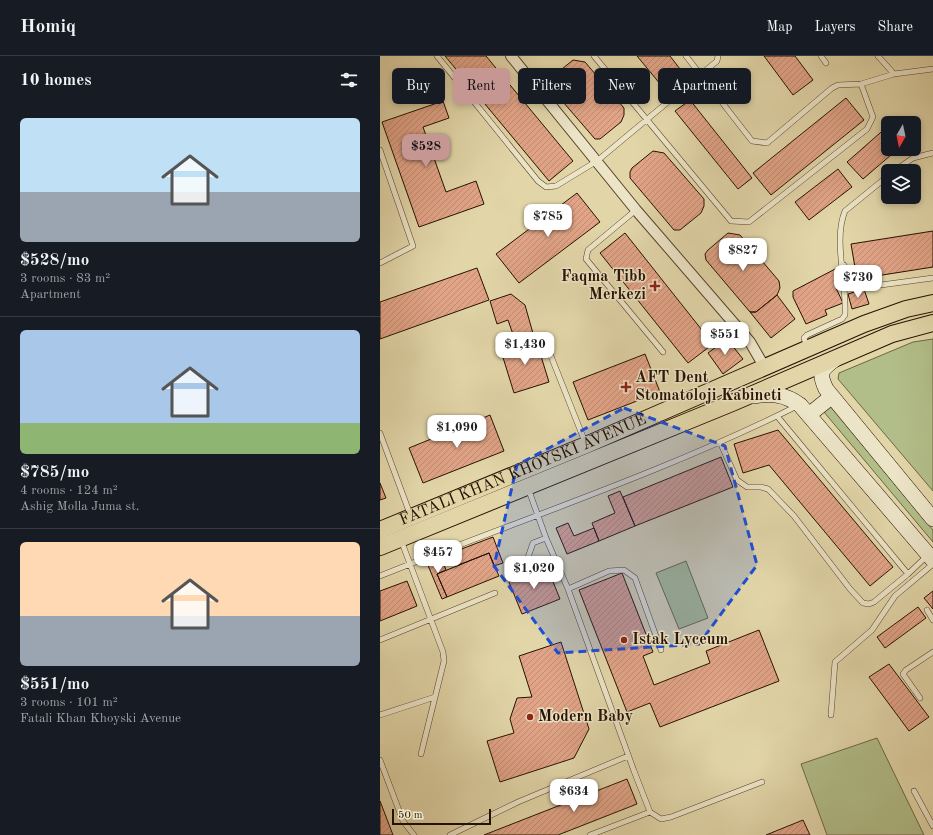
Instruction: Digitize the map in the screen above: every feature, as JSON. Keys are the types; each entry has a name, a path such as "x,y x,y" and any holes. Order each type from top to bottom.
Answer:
{"main road":[{"name":"FATALI KHAN KHOYSKI AVENUE","path":"380,530 586,445 883,316 906,308 933,303"},
{"path":"933,323 892,334 836,358 824,368 821,376 831,397 933,519"},
{"name":"FATALI KHAN KHOYSKI AVENUE","path":"380,547 748,396 836,358"},
{"path":"748,396 776,394 786,396 805,410 931,560"},
{"path":"805,410 831,397"}],"street":[{"path":"511,56 636,210 750,342 765,368"}],"lane":[{"path":"437,56 538,181 546,187 556,186 597,161 664,104"},
{"path":"594,56 731,221 749,222 867,129 873,117 861,84"},
{"path":"686,56 695,68"},
{"path":"708,68 717,61 718,56"},
{"path":"821,56 826,63"},
{"path":"878,56 894,74"},
{"path":"723,104 752,141 760,143 767,142 832,88 838,85 861,84 894,74 933,69"},
{"path":"380,150 413,246 380,263"},
{"path":"904,164 913,158 933,153"},
{"path":"807,348 804,338 807,335 842,319 845,315 841,234 842,218 845,211 881,182"},
{"path":"636,210 588,250 586,259 663,352"},
{"path":"842,262 850,279 857,284 866,287 933,278"},
{"path":"544,341 586,445"},
{"path":"380,576 538,516 720,442 777,416 805,410"},
{"path":"777,416 908,574"},
{"path":"380,433 411,517"},
{"path":"720,442 740,484 747,487 761,487 768,489 794,516 850,589 863,603 869,604 874,602 908,574 931,560"},
{"path":"528,487 546,538 568,589 628,756 650,812 661,818 671,817 762,782"},
{"path":"525,566 533,543 546,538"},
{"path":"401,539 443,652 444,661 421,754"},
{"path":"831,715 835,662 872,630 895,596 931,560"},
{"path":"568,589 609,571 624,570 634,578 661,650"},
{"path":"380,640 495,593"},
{"path":"927,610 933,620"},
{"path":"920,698 903,674 906,670 933,652"},
{"path":"380,715 435,697"},
{"path":"450,835 518,802 628,756"},
{"path":"380,760 403,821 414,835"},
{"path":"914,791 933,826"},
{"path":"590,835 604,832 650,812"}],"highlighted area":[{"path":"624,408 725,446 757,565 699,644 558,653 494,566 517,465"}],"green space":[{"path":"933,339 933,491 838,379 839,373 913,342"},
{"path":"830,406 933,530 933,542 824,412"},
{"path":"686,561 708,618 679,629 656,573"},
{"path":"877,738 924,835 827,835 801,764"}],"building":[{"path":"445,56 486,56 496,68 455,68"},
{"path":"637,56 670,56 679,68 658,68 658,81 650,72 650,68 647,68"},
{"path":"764,56 795,56 813,80 793,95"},
{"path":"573,60 585,62 594,73 594,104 621,104 624,108 624,115 621,122 600,139 595,139 565,104 586,104 586,68 563,68"},
{"path":"510,85 518,95 518,104 526,104 573,161 549,181 485,104 510,104"},
{"path":"846,98 864,120 771,195 753,173"},
{"path":"434,104 444,104 449,118 423,127 446,192 476,181 484,204 419,227 382,122"},
{"path":"685,104 693,104 752,178 738,189 675,111"},
{"path":"881,132 881,156 890,156 863,179 847,162"},
{"path":"653,151 664,153 704,199 704,206 701,213 680,230 674,230 630,178 632,168"},
{"path":"838,169 852,187 809,220 795,202"},
{"path":"577,193 600,222 519,283 496,254"},
{"path":"933,231 933,267 857,279 851,244"},
{"path":"625,233 713,344 688,363 600,253"},
{"path":"728,233 740,235 779,281 780,288 777,295 756,312 750,312 706,260 705,254 708,250"},
{"path":"839,267 842,286 836,288 843,303 825,310 827,315 806,324 793,297 793,291"},
{"path":"477,268 489,300 380,339 380,302"},
{"path":"864,289 869,304 852,309 848,294"},
{"path":"511,294 525,305 534,337 516,343 508,320 497,324 490,301"},
{"path":"777,295 795,319 771,338 750,312 756,312"},
{"path":"727,339 743,359 723,374 708,353"},
{"path":"536,340 549,382 514,393 501,351"},
{"path":"645,354 660,392 588,420 573,382"},
{"path":"490,415 504,451 423,483 409,448"},
{"path":"778,430 893,567 870,586 769,465 743,473 734,444"},
{"path":"721,457 733,487 635,526 623,497"},
{"path":"380,483 386,498 380,500"},
{"path":"620,491 635,526 599,541 592,523 615,513 608,496"},
{"path":"568,523 574,536 594,528 599,541 567,554 556,528"},
{"path":"493,537 503,563 494,566 489,553 456,566 451,553"},
{"path":"489,553 499,576 447,597 437,574"},
{"path":"441,557 446,570 437,574 447,597 442,599 427,563"},
{"path":"547,567 560,599 522,614 509,582"},
{"name":"Istak Lyceum","path":"622,573 653,652 643,656 654,685 710,663 706,651 759,630 779,681 660,727 650,703 627,712 579,590"},
{"path":"407,581 417,606 380,621 380,591"},
{"path":"933,591 933,609 924,598"},
{"path":"918,607 926,618 885,648 877,637"},
{"path":"561,642 589,729 574,758 500,782 487,741 514,733 510,719 517,698 532,697 519,656"},
{"path":"889,664 929,717 909,731 869,677"},
{"path":"627,779 637,804 558,835 484,835"},
{"path":"380,801 393,835 380,835"},
{"path":"803,820 810,835 766,835"}],"place":[{"name":"Faqma Tibb Merkezi","path":"655,286"},
{"name":"AFT Dent Stomatoloji Kabineti","path":"626,387"},
{"name":"Istak Lyceum","path":"624,640"},
{"name":"Modern Baby","path":"530,717"}]}
